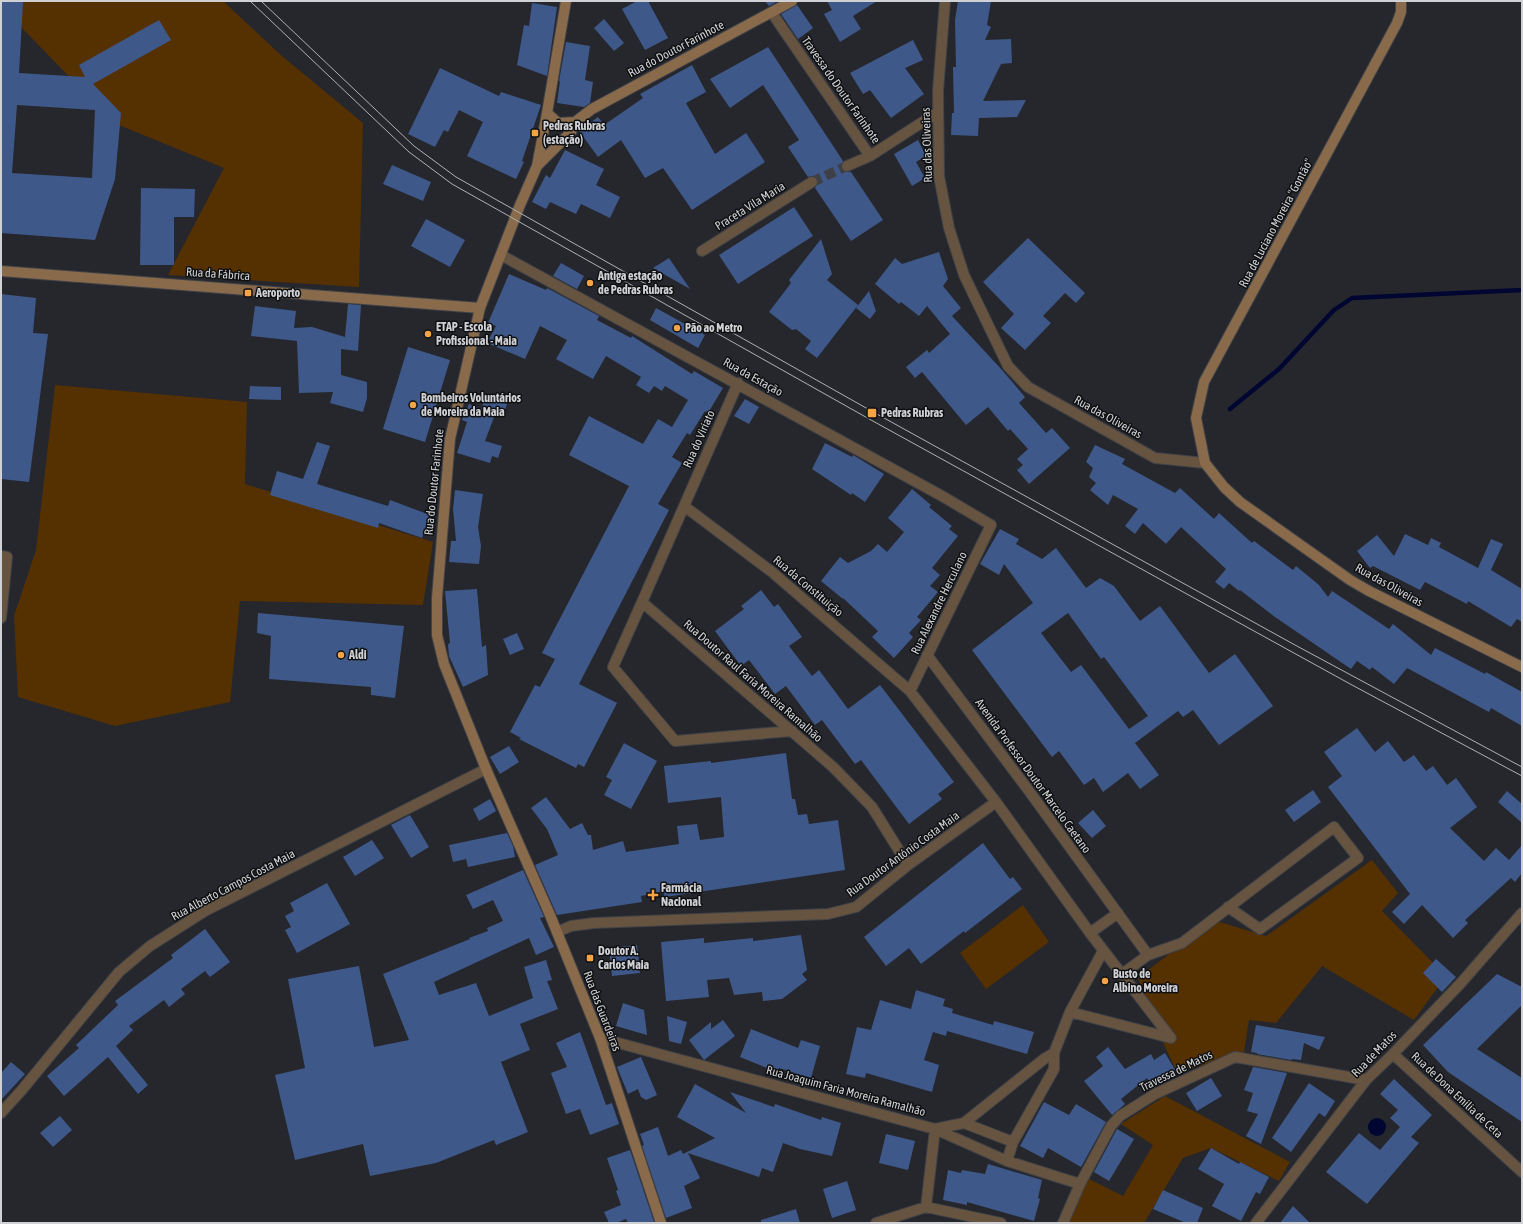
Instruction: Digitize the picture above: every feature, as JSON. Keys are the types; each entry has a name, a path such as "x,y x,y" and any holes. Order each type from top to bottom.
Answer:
{"main road":[{"path":"537,166 566,1"},
{"name":"Rua do Doutor Farinhote","path":"486,769 444,664 437,635 437,598 450,439 480,308 520,205 537,166 570,132 575,122 592,109 792,1"},
{"name":"Rua de Luciano Moreira \"Gontão\"","path":"1205,463 1196,418 1204,382 1397,23 1401,12 1401,1"},
{"path":"547,113 558,123 575,122"},
{"name":"Rua da Fábrica","path":"1,271 480,308"},
{"name":"Rua das Oliveiras","path":"1205,463 1224,487 1240,502 1350,580 1387,601 1522,667"},
{"name":"Rua das Guardeiras","path":"486,769 557,932 600,1038 661,1223"}],"street":[{"name":"Rua das Oliveiras","path":"945,1 938,91 939,176 949,228 964,275 1008,366 1028,387 1155,458 1205,463"},
{"name":"Travessa do Doutor Farinhote","path":"772,13 870,156 938,112"},
{"path":"847,166 870,156"},
{"name":"Praceta Vila Maria","path":"702,251 812,182"},
{"name":"Rua da Estação","path":"501,254 738,383 942,496 991,525"},
{"name":"Rua do Viriato","path":"684,506 738,383"},
{"path":"684,506 613,667 675,741 792,731"},
{"name":"Rua da Constituição","path":"684,506 772,572 910,691"},
{"name":"Rua Alexandre Herculano","path":"910,691 991,525"},
{"path":"1,556 7,557 1,618"},
{"name":"Rua Doutor Raul Faria Moreira Ramalhão","path":"642,602 833,767 872,807 908,865"},
{"name":"Avenida Professor Doutor Marcelo Caetano","path":"927,655 1029,791 1148,955"},
{"path":"910,691 996,802 1090,934 1171,1038 1070,1012"},
{"name":"Rua Alberto Campos Costa Maia","path":"1,1113 21,1091 119,972 150,946 205,911 486,769"},
{"name":"Rua Doutor António Costa Maia","path":"557,932 571,926 594,923 828,914 856,907 908,865 996,802"},
{"path":"1122,974 1148,955 1182,943 1228,907 1334,827 1358,858 1260,929 1228,907"},
{"path":"1090,934 1118,913"},
{"name":"Rua de Matos","path":"1256,1223 1366,1080 1460,984 1522,913"},
{"path":"1007,1161 1013,1142 1054,1069 1054,1053 1070,1012 1103,950"},
{"name":"Rua Joaquim Faria Moreira Ramalhão","path":"600,1038 935,1128 1007,1161 1080,1184"},
{"path":"926,1207 935,1128 964,1123 1044,1059 1054,1053"},
{"name":"Rua de Dona Emília de Ceta","path":"1393,1054 1522,1172"},
{"name":"Travessa de Matos","path":"1063,1223 1080,1184 1111,1126 1120,1116 1155,1094 1235,1056 1366,1080"},
{"path":"964,1123 1013,1142"},
{"path":"876,1223 926,1207 1001,1223"}],"shaded area":[{"path":"22,1 223,1 282,56 363,123 359,287 168,275 224,168 114,123 20,26"},
{"path":"55,385 247,402 245,484 433,542 423,605 240,601 230,702 115,726 18,697 14,616 36,550"},
{"path":"1372,860 1398,893 1382,911 1446,976 1414,1020 1322,966 1276,1023 1249,1020 1244,1052 1177,1073 1159,1033 1138,978 1213,920 1266,936"},
{"path":"1023,905 1049,942 986,989 960,953"},
{"path":"1165,1096 1290,1162 1279,1181 1211,1148 1183,1158 1144,1223 1064,1223 1087,1178 1123,1196 1153,1145 1121,1124"}],"water":[{"path":"1377,1118 1383,1121 1386,1127 1383,1133 1377,1136 1371,1133 1368,1127 1371,1121"}],"building":[{"path":"1,1 23,2 19,73 85,77 79,65 159,20 171,40 93,84 121,113 115,179 95,240 1,233","holes":["17,105 95,110 92,178 12,173"]},
{"path":"637,1 648,1 668,38 645,50 622,9"},
{"path":"765,1 778,1 769,6"},
{"path":"827,1 877,1 853,16 861,29 840,42 824,14 832,10"},
{"path":"958,1 991,1 987,25 991,27 985,40 1011,39 1012,63 1001,64 983,101 1026,100 1017,117 979,118 978,136 951,135 952,113 954,113 953,67 956,67 955,20"},
{"path":"532,3 557,7 547,76 517,65 524,25 529,26"},
{"path":"797,5 813,28 798,39 781,14"},
{"path":"604,19 624,43 614,51 594,28"},
{"path":"913,40 923,60 905,68 924,94 891,118 870,90 863,94 850,73"},
{"path":"566,42 590,46 585,80 593,82 590,103 584,107 557,103 559,81"},
{"path":"768,47 843,161 841,169 846,172 851,172 883,220 851,241 815,188 818,182 817,178 812,176 808,177 788,147 799,140 763,85 730,108 710,79"},
{"path":"692,65 706,92 686,103 715,154 746,133 765,162 692,210 663,168 645,178 621,140 598,157 579,131 598,117 604,125 643,98 640,94"},
{"path":"440,68 499,96 501,92 541,105 522,161 524,162 516,179 467,156 483,122 459,110 448,132 444,130 435,147 408,134"},
{"path":"918,140 926,156 916,162 925,178 912,186 894,154"},
{"path":"565,150 604,169 596,185 620,197 610,218 581,204 576,214 550,202 546,209 532,202 546,175 550,178"},
{"path":"392,165 431,182 423,201 383,184"},
{"path":"141,188 195,189 194,217 174,217 174,265 140,265"},
{"path":"794,207 813,236 738,284 719,255"},
{"path":"426,219 465,240 450,267 411,246"},
{"path":"1028,238 1085,293 1076,303 1065,293 1043,316 1051,323 1025,350 1001,328 1014,314 983,282"},
{"path":"821,239 832,274 827,280 858,305 817,358 805,349 811,341 796,329 792,330 769,312 791,283 789,280"},
{"path":"939,252 948,279 943,286 961,308 952,316 1025,397 1019,403 1046,433 1052,428 1070,448 1029,484 1017,470 1023,465 1017,459 1028,449 1010,429 1008,431 988,407 966,425 922,372 915,378 906,367 927,350 929,353 950,334 927,306 919,316 901,302 899,304 875,284 895,258 902,264"},
{"path":"669,258 690,289 653,268"},
{"path":"561,263 584,276 577,289 553,276"},
{"path":"509,274 546,290 547,288 599,316 597,320 631,338 632,336 692,374 694,371 723,388 708,413 705,411 690,435 687,433 672,457 682,463 658,504 669,510 579,684 617,703 584,767 578,764 576,768 519,739 521,738 510,732 535,685 540,687 555,659 542,653 629,486 569,455 589,416 643,444 658,419 672,427 688,400 665,386 662,391 654,386 649,393 636,385 641,377 606,356 593,379 556,359 567,340 540,326 525,359 487,343 496,326 488,323"},
{"path":"869,291 876,311 870,319 856,308"},
{"path":"1,294 36,298 33,333 48,334 29,482 1,479"},
{"path":"348,304 361,305 358,351 341,349 341,375 367,382 367,398 363,412 330,403 333,392 299,393 297,341 251,336 255,306 296,311 294,328 312,327 345,337"},
{"name":"Pão ao Metro","path":"656,308 705,335 698,348 650,320"},
{"path":"408,347 450,360 425,442 383,429"},
{"path":"250,386 281,387 281,400 249,399"},
{"path":"486,396 507,404 503,415 496,412 485,441 502,446 498,458 492,456 490,463 457,453 467,422 462,420 469,404 481,409"},
{"path":"745,399 759,407 749,424 734,416"},
{"path":"317,442 330,446 317,484 388,506 390,500 430,515 422,538 379,523 378,528 270,495 277,471 303,479"},
{"path":"825,443 852,457 853,455 884,474 865,502 852,493 851,495 812,469"},
{"path":"1095,445 1125,459 1122,464 1175,493 1180,488 1214,519 1219,513 1252,543 1254,541 1293,570 1296,566 1319,585 1328,597 1332,591 1389,629 1393,624 1431,655 1435,648 1485,674 1486,672 1522,692 1522,726 1491,708 1489,712 1407,668 1394,684 1372,667 1370,670 1357,661 1351,669 1275,617 1240,590 1239,591 1229,583 1224,589 1215,582 1226,569 1181,527 1166,544 1143,523 1135,534 1125,526 1138,509 1113,495 1108,505 1090,490 1096,483 1089,477 1093,468 1086,462"},
{"path":"912,489 931,505 929,507 952,526 949,529 958,536 932,568 940,575 930,586 938,592 917,617 921,620 909,633 913,637 894,658 872,637 878,631 843,598 821,581 840,557 848,563 871,551 878,544 887,552 904,532 888,518"},
{"path":"455,490 483,494 478,527 481,546 479,564 449,562 451,541 456,541 453,509"},
{"path":"1000,529 1019,539 1016,544 1042,559 1056,548 1086,588 1100,578 1114,586 1140,621 1160,606 1209,673 1235,654 1273,706 1219,745 1193,710 1183,717 1178,711 1135,743 1159,775 1140,789 1128,773 1103,792 1094,778 1084,785 1059,751 1052,757 972,650 1033,603 1004,564 999,575 980,564","holes":["1068,613 1101,659 1104,657 1148,716 1129,729 1081,665 1071,672 1041,633"]},
{"path":"1405,534 1428,545 1431,538 1441,543 1439,547 1478,568 1491,539 1503,544 1491,570 1522,589 1522,622 1517,619 1511,627 1468,601 1467,604 1425,582 1420,590 1373,566 1370,568 1357,551 1377,535 1394,556"},
{"path":"477,589 482,647 486,645 488,675 463,687 449,656 448,644 450,643 445,591"},
{"path":"761,590 774,607 778,604 802,637 789,646 812,676 819,670 848,709 880,685 954,782 938,794 942,799 909,824 861,760 855,764 822,720 815,725 786,686 775,694 749,660 741,666 715,631 744,609 741,606"},
{"path":"258,613 404,626 395,698 371,695 371,687 269,679 271,636 257,633"},
{"path":"517,633 524,649 510,655 503,639"},
{"path":"1357,728 1375,752 1388,741 1404,762 1414,755 1426,771 1433,766 1447,785 1456,778 1477,807 1450,828 1484,861 1496,848 1509,860 1522,845 1522,873 1515,882 1511,878 1465,920 1468,923 1453,938 1422,905 1404,924 1392,912 1410,894 1328,787 1342,776 1324,752"},
{"path":"624,743 657,761 631,809 604,795 612,780 606,777"},
{"path":"509,746 519,762 500,774 490,757"},
{"path":"786,753 792,799 795,799 798,815 807,814 809,824 838,820 845,870 665,897 663,892 641,896 642,902 557,915 535,865 558,855 547,829 531,808 546,797 570,829 582,823 588,835 591,835 593,850 623,841 626,852 679,844 677,826 697,824 700,840 724,837 721,797 668,803 664,766 711,761 711,763"},
{"path":"1313,790 1321,802 1294,822 1285,810"},
{"path":"1507,791 1522,804 1522,823 1498,802"},
{"path":"490,799 496,811 479,821 473,809"},
{"path":"1093,810 1106,826 1092,838 1078,823"},
{"path":"410,815 429,847 411,858 391,825"},
{"path":"507,833 513,846 515,857 468,867 466,859 453,862 449,845"},
{"path":"372,840 384,858 355,876 343,857"},
{"path":"983,843 1010,879 1013,877 1022,889 965,933 964,931 921,964 909,948 886,966 864,937"},
{"path":"523,870 544,917 540,918 554,947 536,955 529,938 434,982 439,995 476,983 489,1016 533,998 524,967 546,960 552,980 547,981 558,1009 520,1024 530,1050 501,1062 528,1132 496,1145 494,1140 436,1163 370,1176 363,1144 295,1160 275,1075 305,1068 288,979 359,966 374,1047 409,1040 383,974 470,939 469,938 488,931 487,928 503,921 493,900 473,909 466,895"},
{"path":"327,883 350,924 297,953 285,930 291,927 285,916 294,911 290,903"},
{"path":"205,929 230,962 210,977 205,971 181,989 185,994 169,1007 164,1000 129,1026 133,1030 116,1046 148,1085 138,1094 108,1057 64,1096 47,1076 79,1048 76,1045 118,1005 115,1001 173,958 171,955"},
{"path":"801,935 807,970 802,974 807,980 782,999 763,1001 762,992 734,995 729,978 707,980 709,997 666,1001 661,942 704,938 704,943 753,938 753,941"},
{"path":"637,945 640,973 612,976 609,948"},
{"path":"1436,959 1456,977 1442,992 1423,973"},
{"path":"1497,974 1522,987 1522,1005 1477,1049 1522,1078 1522,1122 1448,1072 1423,1045"},
{"path":"916,990 945,999 943,1006 953,1009 952,1013 993,1025 994,1021 1034,1032 1027,1054 947,1031 946,1036 933,1032 924,1060 939,1065 932,1092 866,1073 865,1078 846,1074 857,1027 871,1030 880,1000 911,1009"},
{"path":"623,1003 644,1010 647,1035 616,1026"},
{"path":"667,1016 687,1022 681,1044 669,1041"},
{"path":"723,1020 735,1036 704,1060 689,1040 711,1022 711,1029"},
{"path":"1256,1025 1325,1037 1319,1050 1304,1043 1301,1060 1291,1060 1251,1052"},
{"path":"751,1029 798,1048 801,1040 820,1046 811,1078 779,1068 777,1072 740,1057"},
{"path":"580,1032 606,1105 612,1103 619,1124 590,1135 580,1109 566,1114 551,1073 567,1067 556,1043"},
{"path":"1108,1047 1125,1069 1151,1054 1154,1060 1165,1053 1177,1073 1153,1088 1147,1078 1121,1099 1125,1104 1112,1115 1084,1081 1103,1066 1096,1057"},
{"path":"641,1057 657,1095 646,1100 641,1097 638,1089 628,1094 617,1067"},
{"path":"11,1062 25,1074 1,1100 1,1073"},
{"path":"1253,1067 1287,1073 1261,1144 1246,1136 1258,1114 1247,1111 1253,1093 1244,1090"},
{"path":"1211,1078 1222,1096 1197,1111 1186,1093"},
{"path":"1394,1079 1432,1115 1411,1137 1419,1143 1367,1204 1326,1172 1359,1133 1380,1150 1400,1127 1390,1118 1398,1110 1380,1094"},
{"path":"1309,1083 1335,1101 1325,1117 1319,1113 1291,1152 1272,1138"},
{"path":"695,1084 746,1113 730,1092 774,1107 775,1104 821,1120 822,1117 841,1123 832,1156 800,1149 783,1143 773,1172 762,1168 759,1177 688,1153 700,1178 684,1186 692,1208 666,1218 642,1146 644,1145 640,1134 658,1127 668,1156 681,1150 683,1154 715,1138 677,1117"},
{"path":"1044,1102 1069,1115 1076,1104 1106,1122 1081,1167 1048,1148 1043,1158 1020,1146"},
{"path":"60,1116 72,1130 53,1147 40,1133"},
{"path":"1117,1129 1134,1139 1109,1181 1094,1172"},
{"path":"886,1134 915,1141 908,1170 879,1163"},
{"path":"1211,1148 1239,1164 1240,1162 1269,1177 1260,1194 1256,1192 1241,1221 1212,1206 1224,1184 1198,1169"},
{"path":"630,1150 654,1222 652,1223 628,1223 626,1219 616,1223 609,1223 604,1212 621,1205 616,1191 618,1190 607,1158"},
{"path":"988,1164 1042,1180 1038,1198 1040,1199 1034,1221 967,1202 967,1205 943,1200 948,1170 961,1173 962,1170 985,1174"},
{"path":"847,1181 856,1210 832,1218 823,1189"},
{"path":"1163,1190 1203,1208 1197,1223 1186,1223 1153,1209"},
{"path":"1293,1206 1310,1223 1280,1223"},
{"path":"796,1209 800,1223 761,1223 761,1220"}],"waterway":[{"path":"1230,409 1279,369 1334,310 1352,298 1522,290"}],"tunnel":[{"path":"812,182 847,166"}],"tram line":[{"path":"250,1 409,152 452,184 871,420 1352,685 1522,776"},
{"path":"261,1 414,146 456,177 875,413 1295,645 1522,767"}],"place":[{"name":"Pedras Rubras (estação)","path":"535,133"},
{"name":"Antiga estação de Pedras Rubras","path":"590,283"},
{"name":"Aeroporto","path":"248,293"},
{"name":"Pão ao Metro","path":"677,328"},
{"name":"ETAP - Escola Profissional - Maia","path":"428,334"},
{"name":"Bombeiros Voluntários de Moreira da Maia","path":"413,405"},
{"name":"Pedras Rubras","path":"872,413"},
{"name":"Aldi","path":"341,655"},
{"name":"Farmácia Nacional","path":"653,895"},
{"name":"Doutor A. Carlos Maia","path":"590,958"},
{"name":"Busto de Albino Moreira","path":"1105,981"}]}
